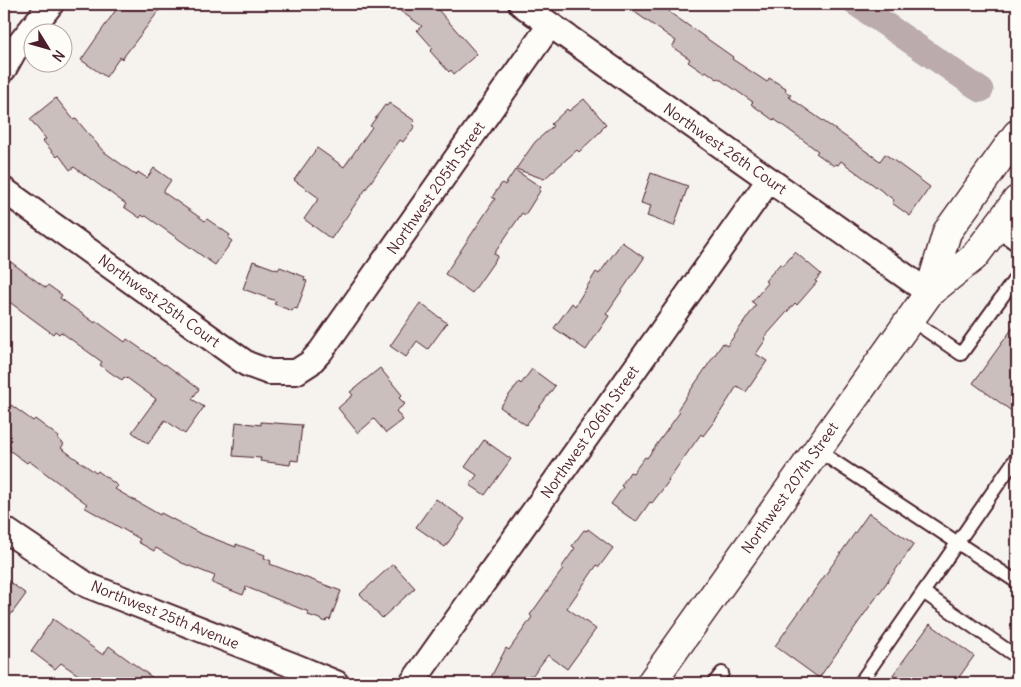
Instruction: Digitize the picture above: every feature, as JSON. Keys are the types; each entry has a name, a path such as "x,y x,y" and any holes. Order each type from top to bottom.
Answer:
{"street":[{"path":"4,69 14,51 51,4"},
{"name":"Northwest 26th Court","path":"521,4 929,294"},
{"name":"Northwest 205th Street","path":"321,351 550,25"},
{"name":"Northwest 207th Street","path":"929,294 947,232 1017,134"},
{"name":"Northwest 206th Street","path":"412,683 769,180"},
{"name":"Northwest 25th Court","path":"4,190 247,364 270,372 296,372 310,363 321,351"},
{"name":"Northwest 207th Street","path":"651,683 910,319 929,294 974,257 1017,200"},
{"name":"Northwest 25th Avenue","path":"4,529 87,585 336,683"}],"lane":[{"path":"995,229 1017,245"},
{"path":"910,319 961,354 1017,276"},
{"path":"818,450 1017,582"},
{"path":"860,683 1017,457"},
{"path":"923,592 1017,657"}],"building":[{"path":"120,4 164,4 106,77 81,60"},
{"path":"390,4 433,4 477,54 454,74 451,70 449,72 430,51 433,48 417,30 422,26"},
{"path":"623,4 674,4 669,12 733,57 732,59 767,82 769,78 786,88 785,91 791,95 789,97 880,161 885,154 930,187 910,216 892,203 894,200 841,161 838,165 835,164 834,166 816,153 818,151 751,104 753,102 718,78 706,71 704,73 688,62 690,59 672,47 676,41"},
{"path":"56,98 103,151 136,175 138,172 147,178 154,168 171,180 163,192 205,221 207,219 230,235 228,238 232,241 215,265 146,216 142,215 140,218 124,207 126,204 74,167 70,170 59,155 57,157 43,141 46,139 30,119"},
{"path":"584,99 606,124 602,130 579,152 577,150 544,179 516,169 535,142 553,126 551,124 567,109 569,111"},
{"path":"389,103 415,121 412,124 415,126 403,142 400,140 331,239 304,219 319,198 294,180 317,148 344,167 372,127 370,126 385,105 387,106"},
{"path":"515,170 541,187 540,191 525,215 522,213 494,254 498,256 472,293 445,274 495,199 492,197 502,183 505,185"},
{"path":"651,173 688,186 674,226 647,216 651,206 641,203"},
{"path":"622,242 644,258 606,314 609,316 586,350 554,328 572,303 575,306 596,272 599,274"},
{"path":"795,252 821,274 815,281 817,282 797,305 795,303 764,338 766,339 756,354 767,361 746,392 737,386 716,419 703,436 701,434 669,481 652,503 650,502 636,522 611,504 623,487 621,486 630,472 633,473 645,457 647,458 680,412 677,410 723,343 727,346 756,305 752,302 768,283 765,281 780,264 783,266"},
{"path":"4,257 46,288 48,285 62,295 60,298 95,323 96,321 125,342 127,339 199,389 192,399 204,407 185,434 165,420 148,444 132,432 156,399 127,378 124,377 122,380 114,375 100,365 102,362 61,332 59,334 55,331 53,334 4,298"},
{"path":"253,261 278,270 280,267 305,277 304,280 307,281 297,309 294,308 292,311 274,304 276,301 243,289"},
{"path":"420,303 447,323 428,349 417,341 406,357 390,346"},
{"path":"1017,322 1017,415 973,383"},
{"path":"380,368 402,395 399,398 405,404 396,411 403,420 386,433 374,419 358,433 338,408 353,395 350,392"},
{"path":"532,369 555,386 526,425 500,407 519,382 521,384"},
{"path":"11,405 33,421 35,419 59,437 58,439 64,444 61,448 118,486 115,489 160,515 161,513 199,533 236,547 236,544 265,555 264,558 271,561 270,564 341,591 330,620 327,619 326,622 308,615 309,612 246,587 243,595 212,583 215,576 182,563 156,548 154,551 138,542 140,539 84,507 87,504 29,461 27,463 9,450 11,448 4,442 4,415"},
{"path":"236,422 261,425 261,422 302,425 298,461 291,460 290,465 260,461 261,458 233,456"},
{"path":"484,440 511,459 485,495 470,485 477,475 465,467"},
{"path":"436,499 465,519 445,547 416,527"},
{"path":"869,513 914,544 819,678 775,646"},
{"path":"588,529 613,548 599,567 597,565 567,608 596,629 567,669 548,655 532,676 530,675 526,683 488,683 506,648 509,650 532,617 530,615 563,569 561,568 575,548 572,546 584,530 587,531"},
{"path":"393,564 415,588 382,618 360,594"},
{"path":"4,578 26,594 4,624"},
{"path":"53,619 103,655 109,646 160,683 90,683 61,663 55,669 31,651"},
{"path":"930,624 974,656 955,683 887,683"}],"waterway":[{"path":"856,4 981,90"}]}
